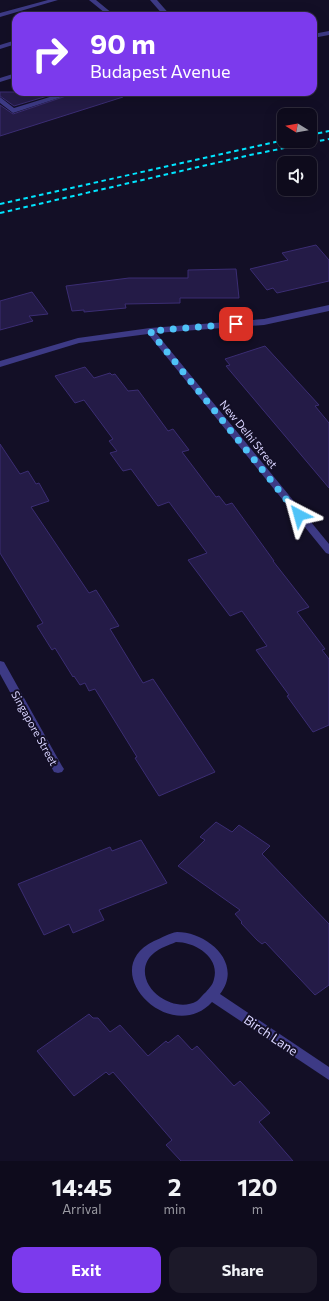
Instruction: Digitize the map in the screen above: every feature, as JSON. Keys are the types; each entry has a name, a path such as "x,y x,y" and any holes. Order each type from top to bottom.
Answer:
{"street":[{"path":"0,15 33,2 55,0"},
{"path":"92,0 106,12"},
{"path":"153,0 164,12"},
{"path":"317,36 329,34"},
{"path":"0,47 12,43"},
{"path":"0,80 12,76"},
{"path":"0,99 13,111 60,96"},
{"path":"0,364 78,341 150,331 264,322 329,308"},
{"name":"New Delhi Street","path":"150,331 329,552"},
{"name":"Singapore Street","path":"0,665 58,769"},
{"path":"175,937 191,938 205,944 216,955 222,969 220,983 213,996 200,1006 185,1010 168,1009 154,1002 143,991 138,977 140,963 147,950 160,941 175,937"},
{"name":"Birch Lane","path":"213,996 329,1074"}],"building":[{"path":"0,92 12,92 12,96 48,96 14,106 0,96"},
{"path":"66,96 123,96 0,136 0,105 13,114"},
{"path":"316,245 329,260 329,281 277,293 273,288 267,290 250,269 288,260 282,253"},
{"path":"236,269 239,298 180,298 180,303 125,304 126,308 84,312 84,310 72,311 66,286 129,278 188,278 188,270"},
{"path":"32,292 48,314 29,316 33,321 0,330 0,301"},
{"path":"265,346 319,405 315,406 329,423 329,488 226,366 230,365 225,359"},
{"path":"85,367 94,378 110,373 112,375 115,374 128,391 138,390 168,431 173,429 189,450 182,452 216,497 219,496 226,505 232,503 273,561 309,607 297,612 325,649 322,650 329,659 329,725 313,732 287,696 289,695 256,650 267,646 242,611 230,616 188,560 207,553 169,502 158,506 131,469 123,471 110,453 117,451 109,441 113,439 84,400 75,403 55,376"},
{"path":"0,444 20,474 28,471 36,484 39,483 49,501 31,507 89,593 96,590 119,626 110,629 143,683 153,679 215,772 159,796 95,689 89,691 85,683 80,685 74,676 73,677 55,648 52,650 37,626 43,623 0,553"},
{"path":"216,822 232,832 239,825 270,846 262,854 329,924 329,985 315,995 265,942 262,944 241,923 242,922 235,914 240,910 178,866 205,840 200,837"},
{"path":"141,840 167,883 99,910 104,920 73,933 69,924 44,935 18,884 110,847 112,851"},
{"path":"89,1014 93,1018 98,1018 110,1032 120,1025 148,1056 166,1041 168,1043 178,1035 192,1050 197,1046 234,1086 240,1081 270,1113 259,1122 293,1161 181,1161 166,1145 172,1140 113,1072 109,1075 106,1072 74,1096 37,1051"}],"railway":[{"path":"317,134 329,131"},
{"path":"0,213 250,155 329,139"},
{"path":"0,204 277,142"}],"route":[{"path":"236,324 150,331 299,515"}]}
